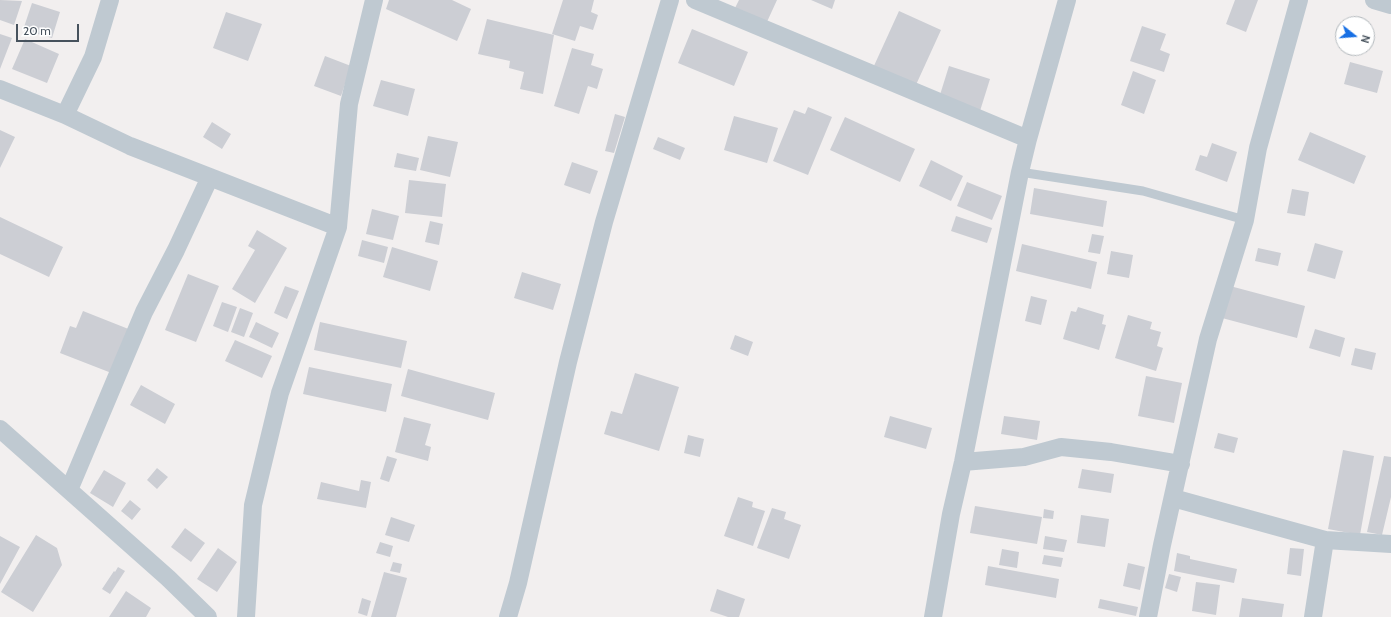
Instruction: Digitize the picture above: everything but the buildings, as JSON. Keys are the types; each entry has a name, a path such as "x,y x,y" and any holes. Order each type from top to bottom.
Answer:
{"street":[{"path":"66,116 92,57 110,0"},
{"path":"246,617 253,505 280,393 338,227 349,104 374,0"},
{"path":"508,617 518,583 568,362 604,222 670,0"},
{"path":"695,0 1028,139"},
{"path":"933,617 951,514 963,462 1020,172 1067,0"},
{"path":"1148,617 1162,545 1208,339 1245,220 1258,148 1299,0"},
{"path":"1374,0 1391,5"},
{"path":"0,89 66,116 130,146 338,227"},
{"path":"69,490 144,312 176,250 210,177"},
{"path":"0,429 168,578 208,617"},
{"path":"963,462 1024,457 1061,448 1110,452 1181,464"},
{"path":"1173,498 1325,540 1391,544"},
{"path":"1313,617 1325,540"}],"lane":[{"path":"1020,172 1143,191 1245,220"}]}
